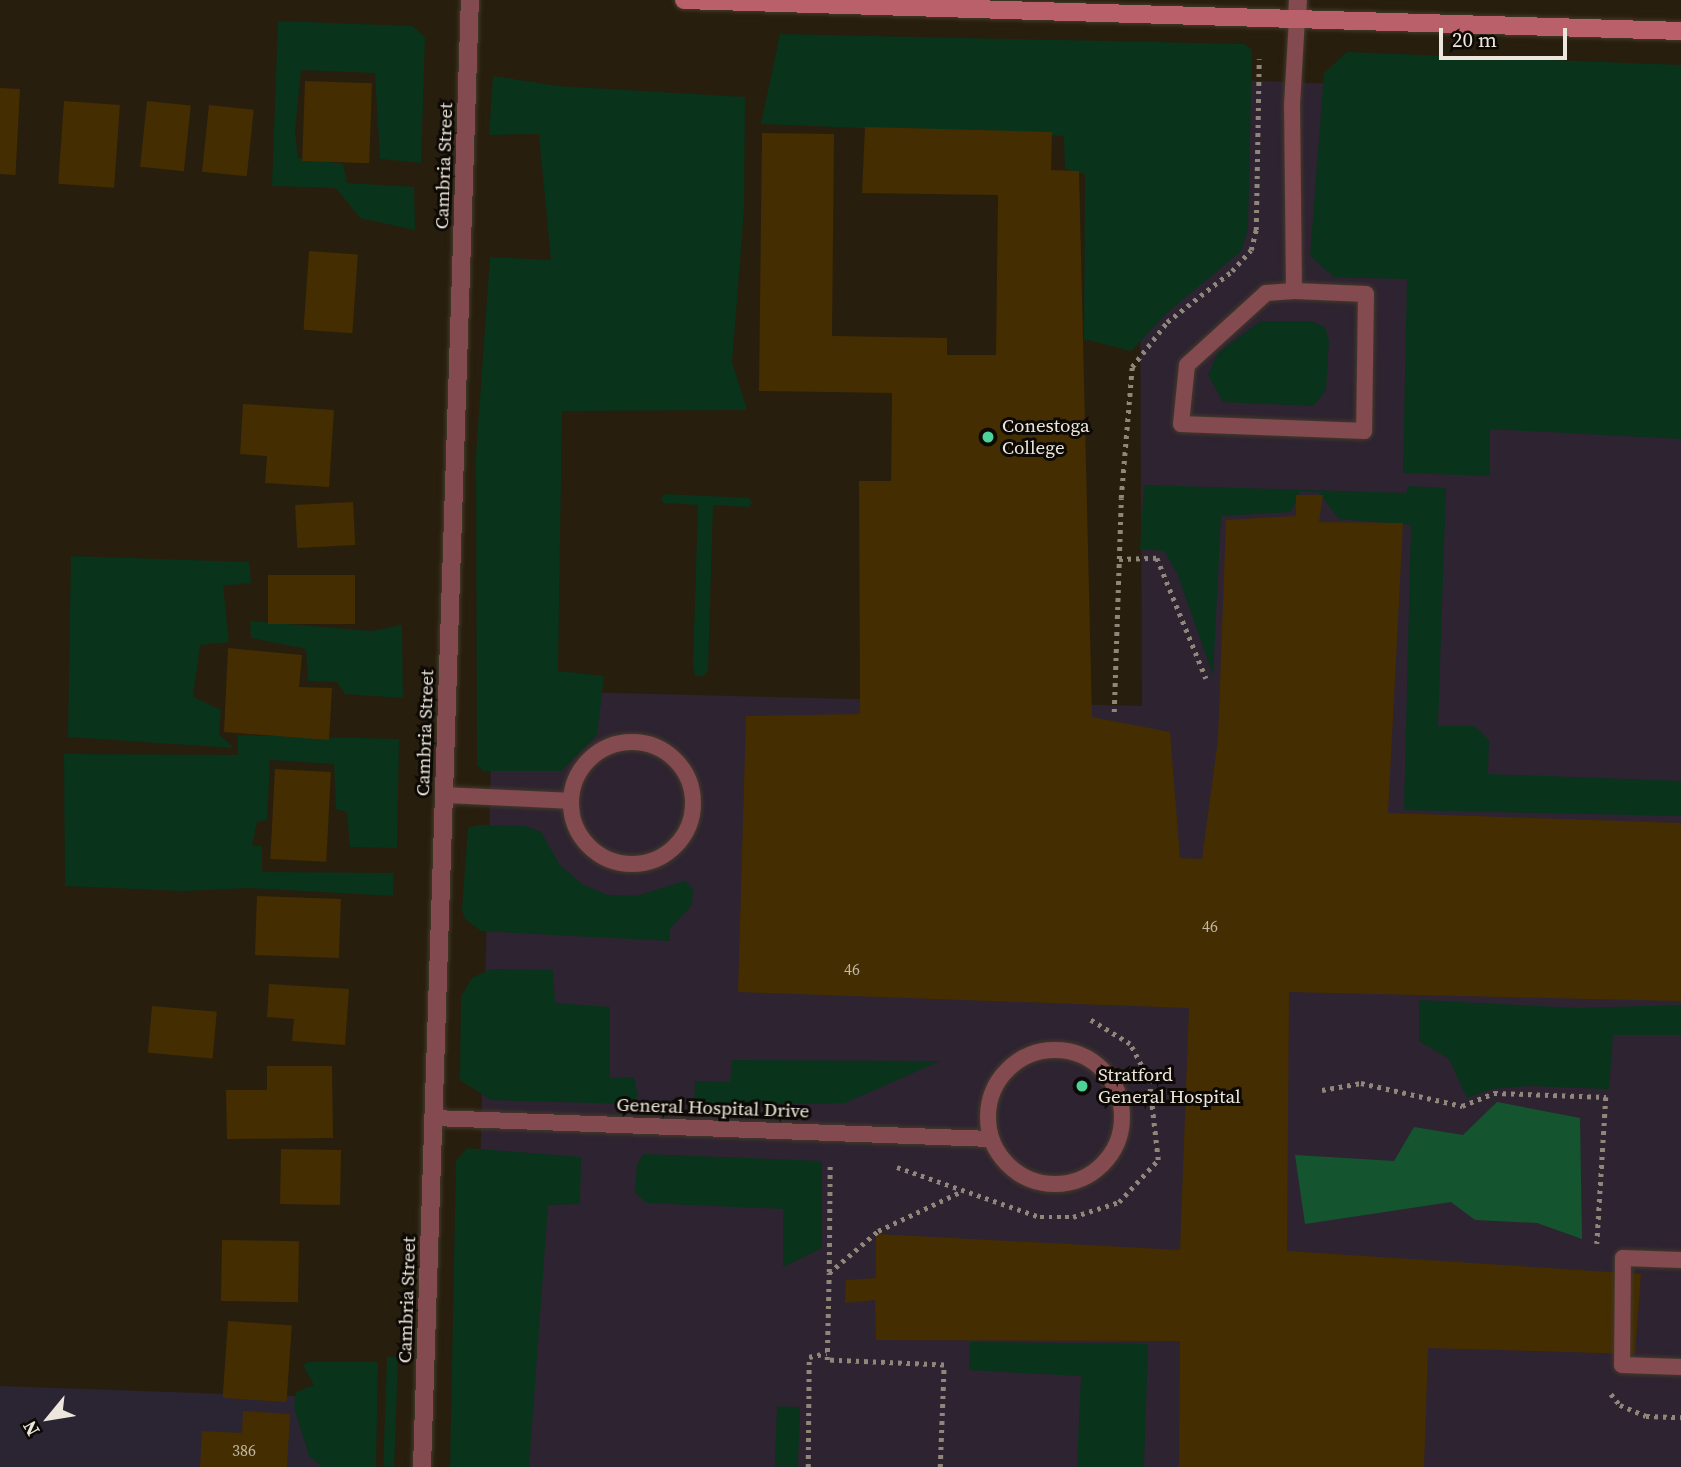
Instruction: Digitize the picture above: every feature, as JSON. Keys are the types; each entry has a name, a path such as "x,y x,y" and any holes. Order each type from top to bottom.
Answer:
{"street":[{"name":"Cambria Street","path":"422,1467 470,0"},
{"path":"684,0 1298,9 1681,31"}],"lane":[{"path":"1294,291 1292,105 1298,9"},
{"path":"1294,291 1366,294 1364,431 1181,424 1187,365 1266,293 1294,291"},
{"path":"623,741 644,742 664,749 686,772 693,809 688,830 667,854 648,863 625,864 588,847 575,830 571,801 580,769 594,753 623,741"},
{"path":"444,795 571,801"},
{"path":"1046,1050 1070,1051 1091,1060 1114,1085 1122,1107 1123,1125 1116,1148 1094,1173 1073,1183 1049,1185 1026,1179 1009,1166 991,1139 989,1100 1000,1078 1016,1062 1046,1050"},
{"name":"General Hospital Drive","path":"434,1118 991,1139"},
{"path":"1681,1260 1623,1258 1622,1365 1681,1367"}],"path":[{"path":"1119,559 1157,558 1206,678"},
{"path":"1322,1090 1361,1083 1462,1106 1494,1093 1606,1097 1597,1247"},
{"path":"830,1155 827,1360 944,1366 940,1467"},
{"path":"829,1273 878,1231 961,1191"},
{"path":"808,1467 809,1357 828,1353"},
{"path":"1606,1388 1620,1405 1646,1416 1681,1417"}],"shaded area":[{"name":"Stratford General Hospital","path":"1139,76 1681,98 1681,1467 472,1467 493,690 1142,706"},
{"path":"0,1386 373,1399 370,1467 0,1467"}],"green space":[{"path":"278,21 412,26 425,37 421,163 380,159 375,73 301,70 295,131 298,158 343,164 347,183 414,187 415,230 360,218 336,188 272,186"},
{"path":"780,34 1244,44 1252,50 1248,229 1241,251 1168,312 1131,351 1084,339 1085,174 1065,169 1064,136 761,124"},
{"path":"1347,52 1681,65 1681,439 1490,429 1490,476 1403,473 1407,279 1334,277 1310,256 1324,73"},
{"path":"493,76 557,86 745,97 744,210 732,362 747,410 562,411 558,671 604,676 597,735 561,771 483,771 477,765 476,455 490,257 551,260 539,134 489,135"},
{"path":"1261,321 1311,321 1325,327 1329,341 1326,390 1313,406 1223,402 1208,375 1218,353"},
{"path":"1144,485 1406,493 1408,486 1446,488 1438,726 1474,726 1489,740 1488,774 1681,781 1681,816 1404,810 1411,525 1339,519 1318,492 1300,491 1291,512 1221,516 1213,675 1177,573 1164,551 1140,549"},
{"path":"666,494 749,498 752,503 748,507 713,505 708,671 703,676 695,676 693,665 698,505 663,503 661,498"},
{"path":"71,556 249,562 251,583 223,586 229,642 200,645 193,697 221,710 219,734 234,748 68,737"},
{"path":"250,621 372,631 402,625 403,698 345,694 337,682 308,681 306,649 251,638"},
{"path":"238,735 399,739 397,848 350,847 347,812 336,809 334,764 270,760 267,820 257,822 252,846 262,846 262,872 394,873 393,896 251,888 183,891 65,886 64,754 238,755"},
{"path":"478,825 525,826 541,832 560,865 582,884 607,895 636,896 685,881 693,889 692,905 670,929 670,941 481,931 465,919 462,910 468,828"},
{"path":"491,969 553,970 555,1003 610,1007 610,1078 634,1077 638,1096 630,1104 491,1100 460,1080 461,997 472,978"},
{"path":"1419,1000 1576,1008 1681,1005 1681,1035 1613,1035 1609,1089 1529,1086 1492,1089 1467,1098 1449,1059 1419,1041"},
{"path":"732,1060 940,1061 845,1103 703,1106 694,1102 695,1081 730,1082"},
{"path":"1497,1102 1580,1118 1582,1239 1537,1223 1475,1220 1451,1202 1305,1224 1295,1155 1394,1161 1414,1127 1463,1135"},
{"path":"467,1148 581,1157 580,1204 548,1205 529,1467 450,1467 456,1161"},
{"path":"644,1154 822,1161 822,1248 783,1267 783,1209 647,1203 635,1193 637,1164"},
{"path":"970,1342 1148,1344 1144,1467 1077,1467 1081,1376 969,1370"},
{"path":"387,1357 398,1357 394,1467 383,1467"},
{"path":"309,1362 378,1362 376,1467 322,1467 309,1456 294,1407 296,1392 314,1385 303,1365"},
{"path":"777,1406 800,1407 798,1467 775,1466"}],"building":[{"path":"305,81 372,83 369,163 302,161"},
{"path":"0,88 20,89 15,175 0,174"},
{"path":"64,101 120,105 114,188 58,184"},
{"path":"147,101 191,106 184,171 140,167"},
{"path":"209,105 254,110 247,176 202,172"},
{"path":"865,127 1052,132 1051,170 1079,171 1092,717 1170,732 1180,858 1202,859 1218,739 1226,520 1296,516 1296,495 1323,495 1319,522 1403,523 1388,813 1681,823 1681,1001 1289,992 1287,1251 1641,1274 1635,1354 1428,1348 1424,1467 1179,1467 1180,1341 876,1340 875,1300 845,1303 846,1280 876,1278 876,1234 1180,1250 1189,1008 738,992 746,716 860,714 859,481 891,481 892,393 759,391 762,133 834,134 832,336 947,338 947,355 996,355 998,195 862,193"},
{"path":"309,251 358,254 352,333 303,330"},
{"path":"243,404 334,410 329,487 265,483 267,456 240,454"},
{"path":"353,502 355,545 297,548 295,505"},
{"path":"268,575 355,575 355,624 268,624"},
{"path":"228,648 302,655 299,687 332,688 329,740 224,732"},
{"path":"275,769 331,772 326,862 270,859"},
{"path":"257,896 341,899 339,958 255,955"},
{"path":"269,984 349,989 345,1045 292,1041 294,1019 267,1017"},
{"path":"152,1006 217,1012 213,1058 148,1053"},
{"path":"267,1066 332,1066 333,1138 227,1139 226,1090 267,1090"},
{"path":"281,1149 341,1150 340,1205 280,1204"},
{"path":"222,1240 299,1241 298,1302 221,1301"},
{"path":"228,1321 292,1325 286,1402 223,1398"},
{"path":"243,1411 290,1414 287,1467 200,1467 202,1431 242,1433"}],"place":[{"name":"Conestoga College","path":"988,437"},
{"name":"Stratford General Hospital","path":"1082,1086"}]}
